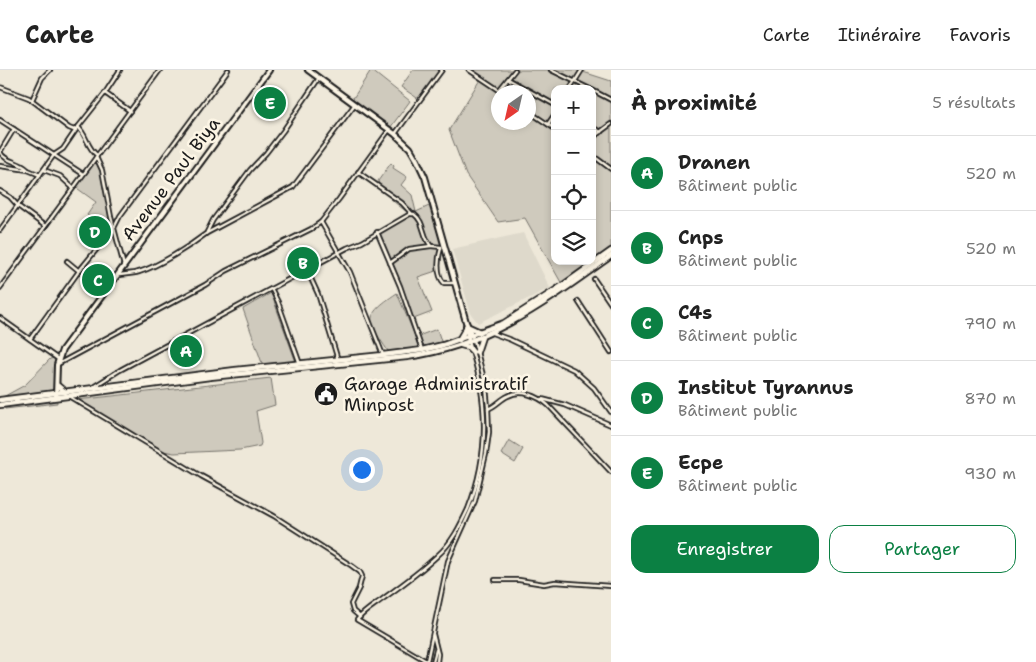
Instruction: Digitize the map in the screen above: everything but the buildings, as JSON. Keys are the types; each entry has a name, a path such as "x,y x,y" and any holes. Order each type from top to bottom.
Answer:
{"main road":[{"name":"Avenue Paul Biya","path":"61,395 57,384 57,365 62,350 269,70"},
{"path":"308,70 395,134 410,148 425,177 442,246 471,338"},
{"path":"0,400 61,395 90,389 184,376 383,355 422,350 460,342 475,352 482,335 562,286 611,251"},
{"path":"0,404 210,377 415,356 492,333 535,310 611,256"},
{"path":"468,328 482,335"},
{"path":"460,342 468,328"},
{"path":"57,384 61,395"}],"street":[{"path":"32,100 42,78 50,70"},
{"path":"1,228 54,156 63,148 105,93 120,70"},
{"path":"0,288 160,70"},
{"path":"30,339 79,270 114,228 120,216 228,70"},
{"path":"395,134 442,70"},
{"path":"470,70 491,85"},
{"path":"504,85 515,70"},
{"path":"551,70 583,85"},
{"path":"572,85 582,70"},
{"path":"207,233 213,220 250,170 283,131 319,78"},
{"path":"508,79 551,103"},
{"path":"0,87 26,96 69,128 74,130 78,127"},
{"path":"596,92 611,100"},
{"path":"105,93 130,110"},
{"path":"118,275 138,272 150,267 196,242 207,233 293,187 355,104"},
{"path":"536,116 551,126"},
{"path":"0,120 83,174"},
{"path":"548,124 551,120"},
{"path":"596,135 611,124"},
{"path":"78,127 83,132 102,170 124,266"},
{"path":"14,129 0,152 4,157 22,164 28,170"},
{"path":"596,129 601,132"},
{"path":"57,365 205,285 226,271 311,229 321,222 389,130"},
{"path":"596,158 611,169"},
{"path":"607,166 611,163"},
{"path":"0,166 28,170 40,175"},
{"path":"44,170 60,176 72,188"},
{"path":"358,172 402,202 412,214 416,215 426,240 431,246"},
{"path":"0,191 45,226"},
{"path":"90,389 120,370 412,214"},
{"path":"321,222 350,272 383,355"},
{"path":"377,232 422,350"},
{"path":"390,263 409,249 442,246 439,260 440,279 444,283 455,283"},
{"path":"66,261 79,270"},
{"path":"306,270 318,294 338,360"},
{"path":"594,279 611,304"},
{"path":"272,290 300,364"},
{"path":"578,301 611,352"},
{"path":"0,318 58,359"},
{"path":"492,333 574,370 594,388 611,412"},
{"path":"471,338 486,387 488,409 488,417 488,445 480,485 470,514 450,554 427,662 357,620 429,564 444,550 452,540 464,516 476,484 488,417 475,352"},
{"path":"488,409 509,395 516,393 532,395 560,404 611,424"},
{"path":"61,395 195,473 274,516 357,569 362,574 362,580 351,606 353,611 360,617"},
{"path":"542,399 611,472"},
{"path":"495,580 518,580 540,584 555,582 611,586"},
{"path":"433,632 438,654 435,662"}],"shaded area":[{"path":"371,70 410,101 390,128 352,100"},
{"path":"413,70 442,70 420,100 401,87"},
{"path":"471,70 577,70 611,81 611,252 596,263 596,85 551,85 551,265 525,218 498,222 466,175 449,130 481,78"},
{"path":"96,157 99,162 114,228 110,232 87,215 96,202 74,186"},
{"path":"391,163 394,166 393,168 407,177 401,185 412,195 416,212 429,206 443,249 441,251 439,270 418,277 432,312 411,320 378,234 399,220 412,215 398,205 380,186 378,181"},
{"path":"523,233 550,288 478,323 471,314 452,249"},
{"path":"551,265 593,265 563,286"},
{"path":"271,293 297,365 269,366 262,363 243,309"},
{"path":"397,293 420,348 390,354 373,327 372,320 373,314 378,308"},
{"path":"437,329 442,344 422,348 418,336"},
{"path":"54,358 57,361 54,376 57,403 5,409 3,397 25,385 50,359"},
{"path":"271,378 275,405 256,411 260,446 240,450 174,453 164,451 77,400"},
{"path":"509,440 523,449 515,463 501,454"}],"place":[{"name":"Ecpe","path":"270,103"},
{"name":"Institut Tyrannus","path":"95,232"},
{"name":"Cnps","path":"303,263"},
{"name":"C4s","path":"98,280"},
{"name":"Dranen","path":"186,351"},
{"name":"Garage Administratif Minpost","path":"326,394"}]}
